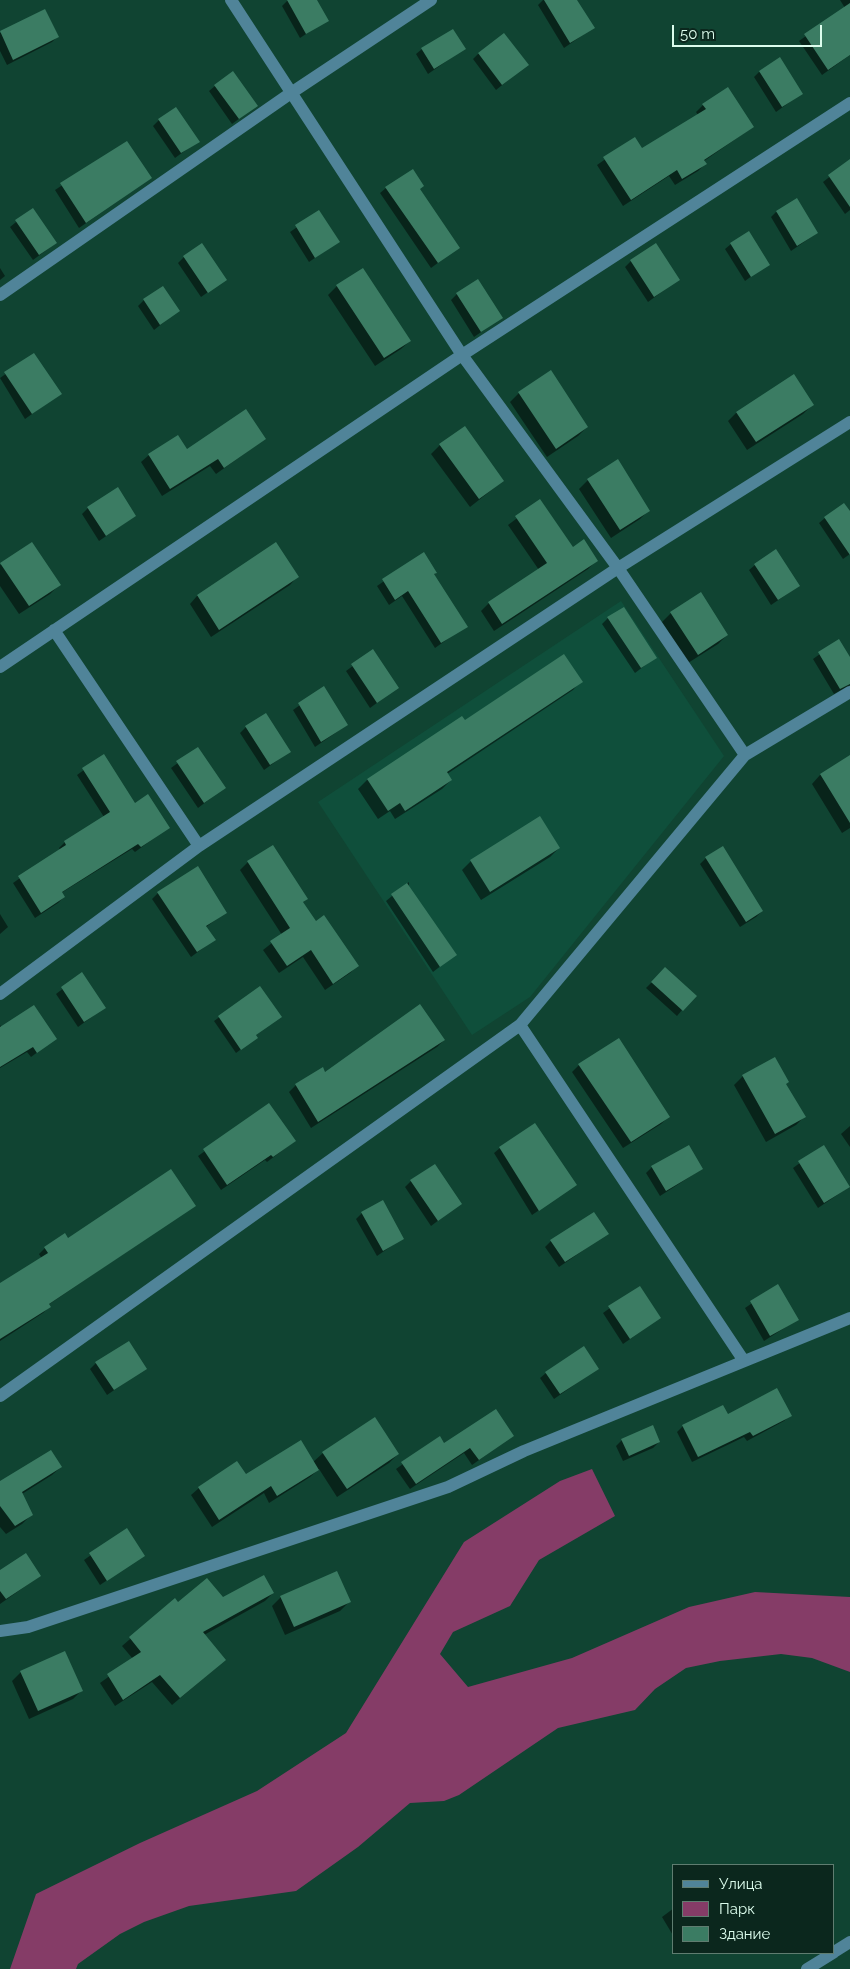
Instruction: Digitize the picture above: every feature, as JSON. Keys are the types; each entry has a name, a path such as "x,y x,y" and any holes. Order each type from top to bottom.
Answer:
{"street":[{"path":"231,0 462,355 618,568 746,755"},
{"path":"0,295 291,93 431,0"},
{"path":"0,667 462,355 850,103"},
{"path":"0,994 199,846 618,568 850,422"},
{"path":"54,630 199,846"},
{"path":"0,1396 520,1025 746,755 850,692"},
{"path":"520,1025 744,1361"},
{"path":"0,1631 28,1627 448,1487 533,1448 850,1318"},
{"path":"835,1952 850,1942"},
{"path":"807,1969 831,1954"}],"shaded area":[{"path":"621,601 724,756 530,997 472,1035 318,802"}],"green space":[{"path":"592,1469 615,1516 539,1560 510,1606 453,1632 440,1654 468,1687 572,1658 689,1607 755,1592 850,1597 850,1672 812,1658 781,1654 720,1661 686,1668 655,1689 635,1710 558,1728 459,1795 444,1801 410,1803 358,1847 296,1891 189,1906 144,1922 120,1934 78,1964 76,1969 10,1969 36,1894 140,1843 257,1791 346,1733 464,1542 560,1481"}],"building":[{"path":"287,0 317,0 329,21 306,34"},
{"path":"544,0 577,0 595,28 570,43"},
{"path":"850,3 850,55 828,70 804,34"},
{"path":"45,9 59,37 13,60 0,31"},
{"path":"453,29 466,49 434,69 421,48"},
{"path":"504,33 529,65 502,85 478,53"},
{"path":"780,57 803,94 782,107 759,71"},
{"path":"233,71 258,106 239,119 214,85"},
{"path":"728,87 754,127 704,160 707,164 682,179 677,170 631,200 603,157 635,137 642,148 706,109 702,104"},
{"path":"176,107 200,142 181,153 158,119"},
{"path":"127,141 152,178 86,223 60,183"},
{"path":"850,159 850,207 828,175"},
{"path":"413,169 424,186 420,189 460,248 438,263 385,187"},
{"path":"797,198 818,233 797,246 776,211"},
{"path":"33,208 57,243 39,255 15,220"},
{"path":"319,210 340,242 315,258 295,225"},
{"path":"749,231 770,265 751,277 730,243"},
{"path":"202,243 227,280 208,293 183,256"},
{"path":"656,243 680,280 654,297 630,260"},
{"path":"363,268 411,341 384,358 336,285"},
{"path":"478,279 503,318 481,332 456,293"},
{"path":"163,286 180,311 160,325 143,299"},
{"path":"34,353 62,394 32,414 4,372"},
{"path":"551,370 588,427 556,449 518,392"},
{"path":"794,374 814,405 756,442 736,412"},
{"path":"246,409 266,439 224,468 218,459 170,489 148,454 178,435 187,449"},
{"path":"465,426 504,481 479,499 439,444"},
{"path":"618,459 650,511 620,530 587,479"},
{"path":"118,487 136,516 106,536 87,507"},
{"path":"540,499 573,547 584,539 598,561 502,624 488,602 547,563 515,516"},
{"path":"844,503 850,511 850,555 824,517"},
{"path":"32,542 61,585 29,606 0,563"},
{"path":"276,542 299,577 219,630 197,595"},
{"path":"776,549 800,586 778,600 754,564"},
{"path":"424,552 437,573 434,574 468,627 441,643 408,591 395,600 382,579"},
{"path":"701,592 728,635 698,655 670,612"},
{"path":"624,607 657,658 641,668 607,617"},
{"path":"839,639 850,657 850,684 840,689 818,652"},
{"path":"373,649 399,688 377,703 351,664"},
{"path":"564,654 583,682 447,772 452,780 405,811 400,803 388,811 367,779 462,716 465,720"},
{"path":"324,686 348,725 321,742 298,703"},
{"path":"266,713 291,752 270,765 245,726"},
{"path":"198,747 226,788 204,803 176,761"},
{"path":"104,754 135,803 148,794 170,828 141,847 138,844 62,892 65,897 41,913 18,876 66,845 64,841 110,812 82,768"},
{"path":"850,755 850,823 820,774"},
{"path":"540,816 560,848 490,892 470,860"},
{"path":"273,845 308,899 303,902 316,921 324,915 359,966 333,984 311,950 287,966 270,941 290,928 247,861"},
{"path":"723,846 763,911 746,922 705,857"},
{"path":"198,866 227,913 206,926 216,940 197,952 157,892"},
{"path":"407,883 457,955 440,967 391,894"},
{"path":"665,967 697,996 683,1011 651,982"},
{"path":"82,972 106,1008 84,1022 61,987"},
{"path":"260,986 282,1017 256,1035 258,1038 241,1050 218,1016"},
{"path":"420,1004 445,1040 318,1122 295,1084 323,1067 325,1072"},
{"path":"34,1005 57,1039 37,1053 33,1047 0,1067 0,1027"},
{"path":"619,1038 670,1117 631,1142 578,1064"},
{"path":"775,1057 789,1082 786,1084 806,1117 775,1134 742,1075"},
{"path":"269,1103 296,1141 273,1157 271,1155 227,1185 203,1149"},
{"path":"535,1123 577,1185 539,1211 499,1147"},
{"path":"689,1145 703,1169 666,1191 651,1166"},
{"path":"824,1145 850,1187 824,1203 798,1161"},
{"path":"435,1164 462,1204 438,1221 410,1180"},
{"path":"171,1169 196,1206 49,1304 51,1307 0,1339 0,1283 48,1253 44,1247 65,1233 68,1238"},
{"path":"383,1200 404,1239 383,1251 361,1212"},
{"path":"594,1212 609,1234 565,1262 550,1240"},
{"path":"778,1284 799,1320 770,1336 750,1301"},
{"path":"640,1286 661,1318 630,1339 608,1306"},
{"path":"129,1341 147,1369 114,1390 95,1362"},
{"path":"584,1346 599,1369 560,1394 545,1372"},
{"path":"777,1388 792,1416 753,1436 750,1432 698,1457 682,1425 723,1405 728,1414"},
{"path":"496,1409 514,1436 479,1460 470,1448 416,1484 401,1462 440,1436 444,1443"},
{"path":"375,1417 399,1454 347,1489 322,1452"},
{"path":"653,1425 660,1442 629,1456 621,1439"},
{"path":"301,1440 319,1470 277,1496 271,1486 219,1520 198,1487 237,1461 246,1474"},
{"path":"51,1450 62,1467 22,1492 33,1515 15,1526 0,1506 0,1481"},
{"path":"127,1528 145,1556 107,1581 89,1553"},
{"path":"26,1553 41,1576 6,1599 0,1591 0,1570"},
{"path":"337,1571 351,1602 294,1627 280,1596"},
{"path":"264,1575 274,1593 203,1632 226,1660 180,1698 160,1675 123,1700 107,1674 141,1652 129,1637 175,1598 178,1602 207,1578 223,1597"},
{"path":"65,1651 83,1691 38,1711 20,1671"}]}
